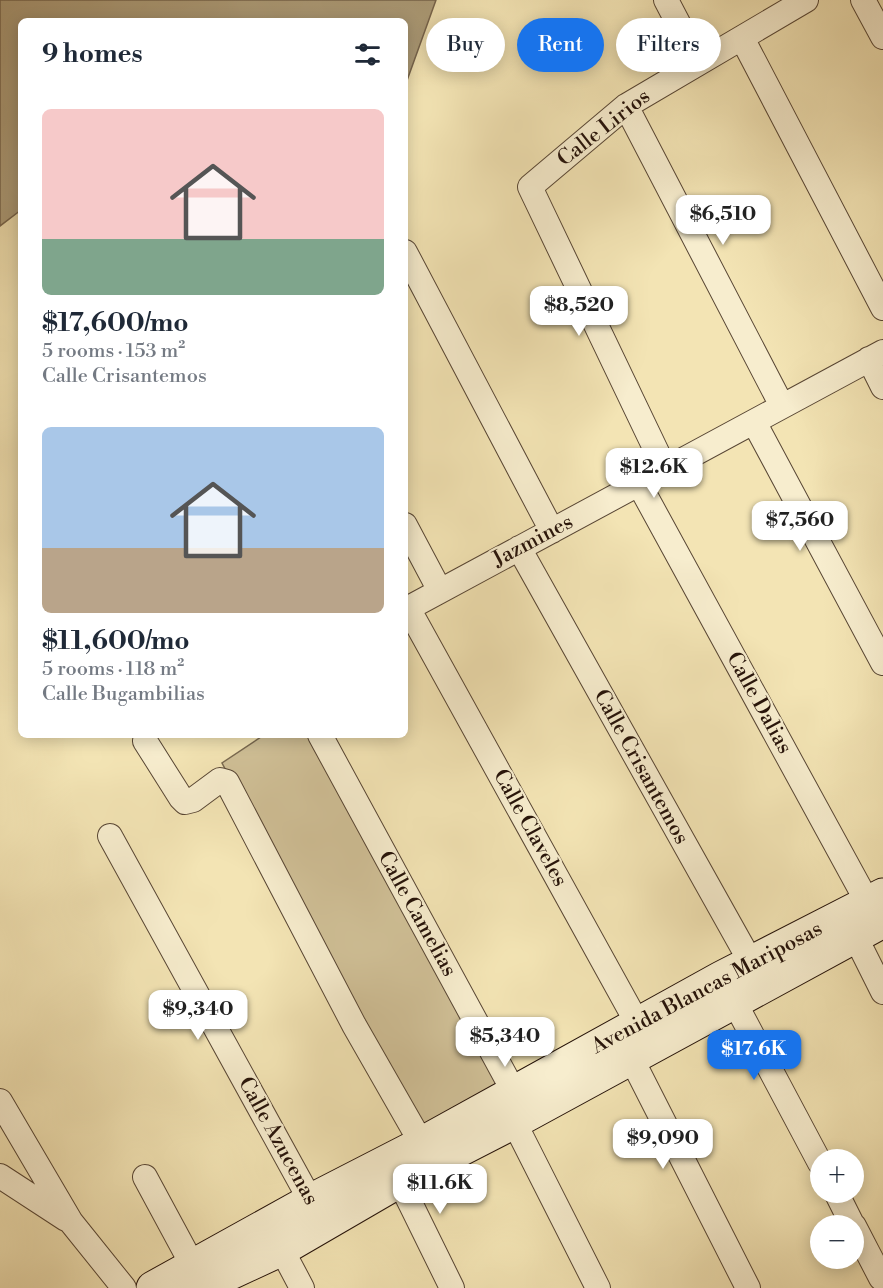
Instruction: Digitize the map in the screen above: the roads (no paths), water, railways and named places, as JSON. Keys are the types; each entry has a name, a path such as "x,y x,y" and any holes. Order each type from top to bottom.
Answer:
{"street":[{"path":"666,0 675,18"},
{"name":"Calle Lirios","path":"721,50 806,0"},
{"path":"863,0 883,37"},
{"path":"742,38 883,308"},
{"name":"Calle Lirios","path":"665,469 530,187 626,106 684,72"},
{"path":"626,106 782,406"},
{"path":"408,258 552,531"},
{"path":"876,356 883,387"},
{"name":"Jazmines","path":"408,608 876,356"},
{"path":"754,422 883,663"},
{"name":"Calle Dalias","path":"639,484 869,916 883,992"},
{"path":"408,531 440,591"},
{"name":"Calle Crisantemos","path":"519,548 743,982 814,1149"},
{"name":"Calle Claveles","path":"408,613 634,1041 748,1288"},
{"name":"Calle Camelias","path":"322,738 514,1107 598,1288"},
{"path":"145,741 185,802 193,800 220,780 228,782 354,1025 427,1154"},
{"name":"Calle Azucenas","path":"110,837 317,1213"},
{"name":"Avenida Blancas Mariposas","path":"153,1288 196,1277 275,1237 743,982 869,916"},
{"path":"0,1101 71,1222 124,1288"},
{"path":"395,1171 452,1288"},
{"path":"0,1176 71,1222"},
{"path":"145,1177 196,1277"},
{"path":"275,1237 302,1288"},
{"path":"864,1247 880,1278"}]}
